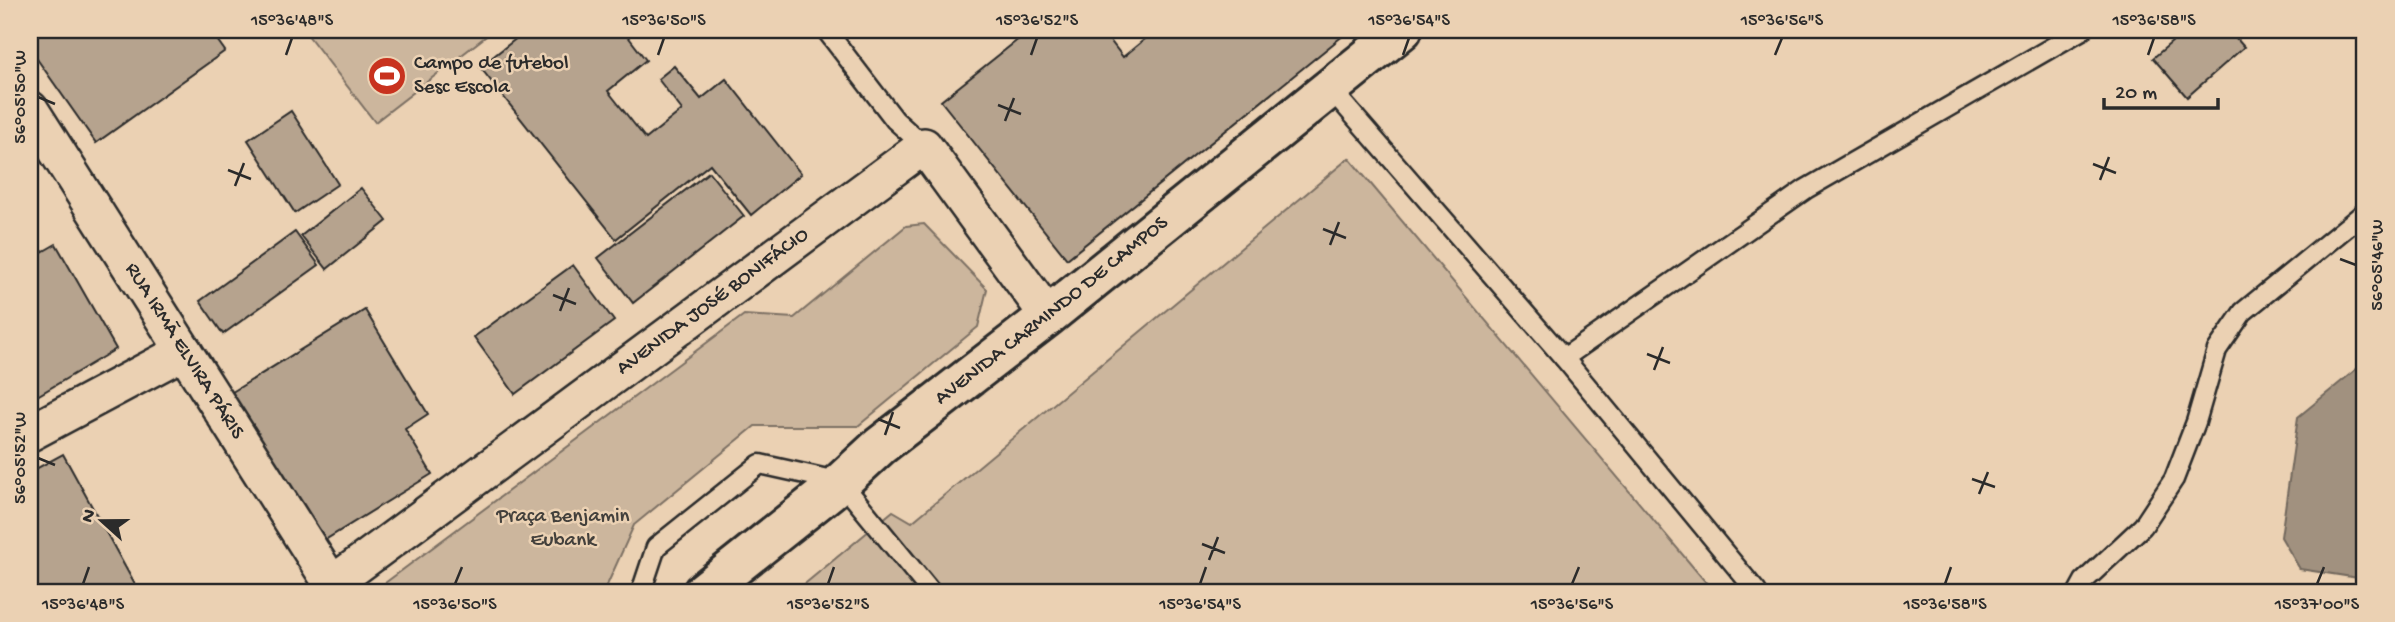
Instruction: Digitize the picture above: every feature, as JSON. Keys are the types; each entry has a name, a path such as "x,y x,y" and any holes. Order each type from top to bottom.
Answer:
{"main road":[{"name":"AVENIDA CARMINDO DE CAMPOS","path":"702,592 841,482 880,446 1048,316 1402,30"}],"street":[{"name":"RUA IRMÃ ELVIRA PÁRIS","path":"30,109 335,588"},
{"path":"924,146 1048,316"},
{"name":"AVENIDA JOSÉ BONIFÁCIO","path":"335,588 924,146"},
{"path":"30,433 184,351"}],"lane":[{"path":"826,30 895,120 924,146"},
{"path":"1564,358 1806,189 2082,30"},
{"path":"1329,87 1564,358 1757,592"},
{"path":"2078,592 2084,581 2143,526 2174,478 2196,422 2217,350 2243,313 2365,212"},
{"path":"641,592 656,547 760,464 841,482 931,592"}],"green space":[{"name":"Campo de futebol Sesc Escola","path":"304,30 494,30 375,122"},
{"path":"1349,158 1714,592 795,592 893,511 912,522"},
{"name":"Praça Benjamin Eubank","path":"924,224 987,289 978,327 858,426 755,426 634,525 604,592 385,592 385,583 744,315 794,318 906,226"}],"shaded area":[{"path":"2365,362 2365,579 2300,569 2281,537 2298,417"}],"building":[{"path":"30,30 210,30 225,51 96,143 30,49"},
{"path":"527,30 623,30 646,60 608,91 646,139 682,110 658,79 674,66 701,99 726,79 801,174 751,215 710,164 616,239 480,67"},
{"path":"1030,30 1102,30 1123,57 1156,30 1350,30 1067,259 941,101"},
{"path":"2186,30 2229,30 2244,47 2187,97 2153,58"},
{"path":"291,111 338,184 295,213 248,140"},
{"path":"709,172 744,216 633,303 598,258"},
{"path":"361,188 387,221 327,269 301,236"},
{"path":"295,232 319,265 223,334 200,301"},
{"path":"56,244 116,349 32,399 30,259"},
{"path":"573,265 614,321 515,394 474,337"},
{"path":"365,310 428,414 405,429 432,474 320,543 229,394"},
{"path":"63,454 139,592 30,592 30,472"}],"place":[{"name":"Campo de futebol Sesc Escola","path":"387,76"}]}
